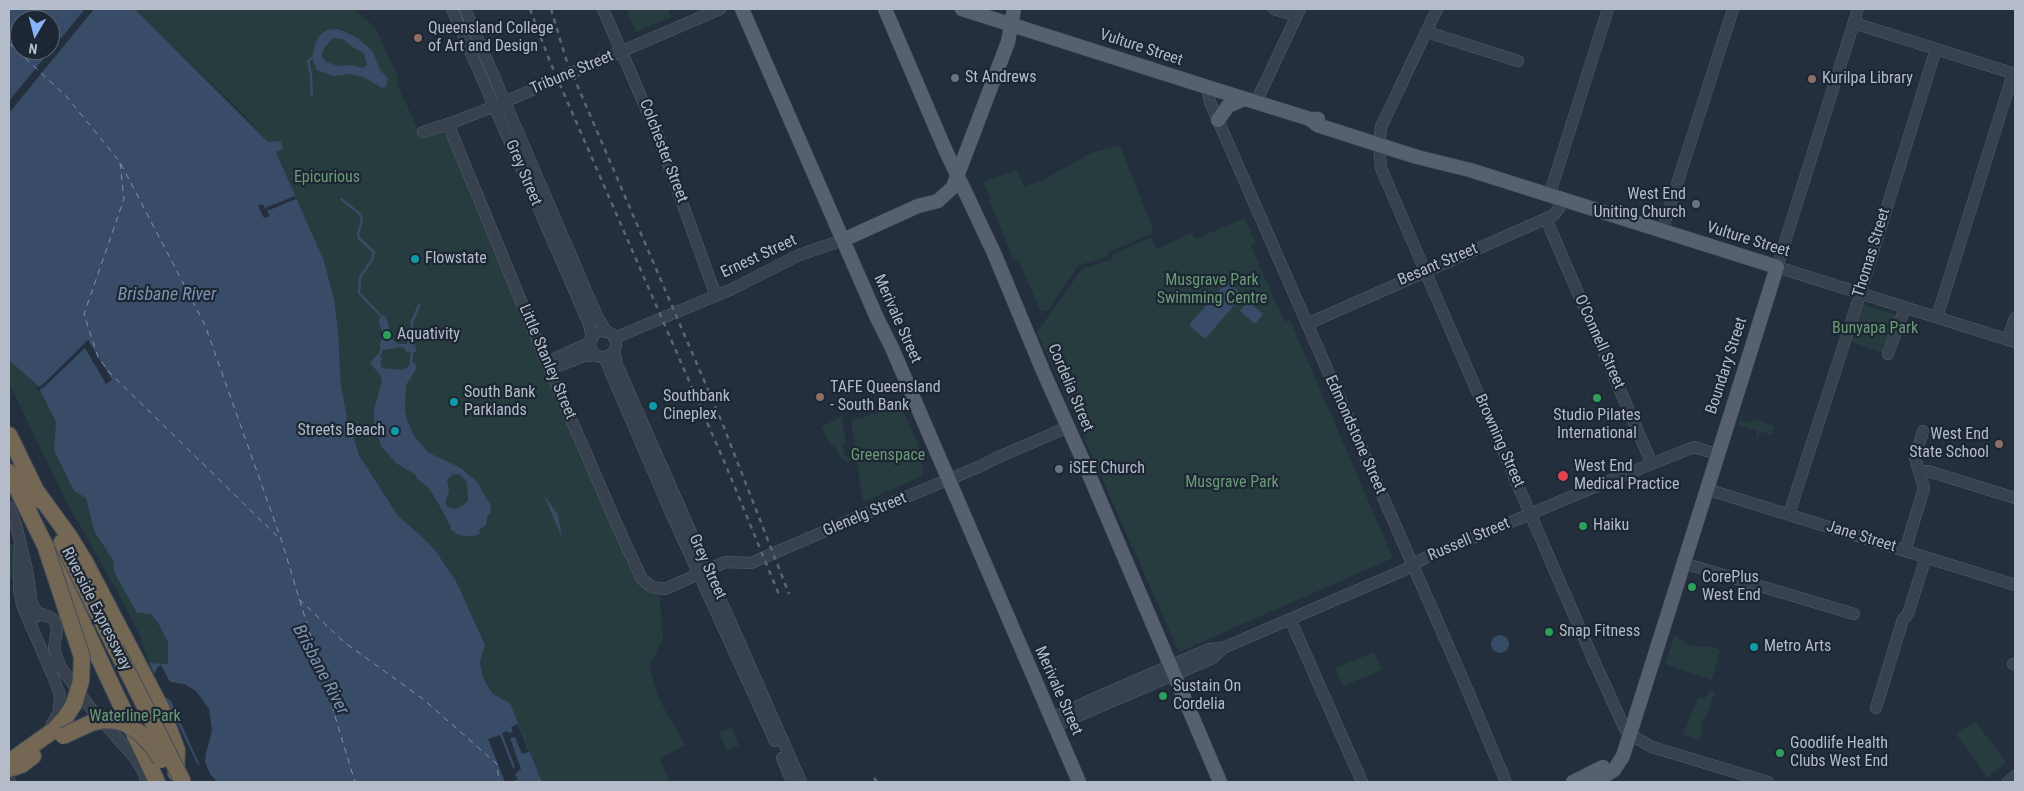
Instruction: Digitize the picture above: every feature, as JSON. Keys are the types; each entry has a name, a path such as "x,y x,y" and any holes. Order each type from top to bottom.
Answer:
{"highway":[{"name":"Riverside Expressway","path":"9,435 176,778"},
{"name":"Riverside Expressway","path":"9,472 40,549 68,592 157,782"},
{"path":"11,763 54,730 74,704 82,681 82,657 40,549"},
{"path":"11,763 21,765 63,736 95,722 113,721 126,724 137,730 176,778"}],"main road":[{"name":"Merivale Street","path":"742,9 1079,782"},
{"name":"Cordelia Street","path":"886,9 957,174 994,253 1220,782"},
{"name":"Vulture Street","path":"967,9 1012,26 1207,88 1310,119 1320,119 1379,141 1417,158 1470,170 1777,267"},
{"path":"1004,9 1012,26"},
{"name":"Ernest Street","path":"843,240 918,206 957,174 968,150 1008,42 1014,9"},
{"path":"1218,120 1228,106 1250,101"},
{"name":"Boundary Street","path":"1612,776 1623,756 1777,267"},
{"path":"1573,782 1604,766 1629,733"},
{"path":"1594,782 1612,776"}],"street":[{"name":"Grey Street","path":"452,9 500,104 596,316 610,335"},
{"name":"Grey Street","path":"465,9 500,104 589,324 591,340"},
{"name":"Colchester Street","path":"603,9 623,51 658,136 716,296"},
{"name":"Tribune Street","path":"423,132 500,104 720,9"},
{"path":"1250,101 1298,12 1274,9"},
{"path":"1379,141 1385,118 1437,9"},
{"name":"Besant Street","path":"1307,324 1554,215 1559,208 1556,197 1608,9"},
{"path":"1662,231 1733,9"},
{"name":"Boundary Street","path":"1777,267 1858,9"},
{"path":"1854,23 2014,74 1937,317"},
{"path":"1427,32 1518,61"},
{"name":"Thomas Street","path":"1789,514 1936,49"},
{"name":"Edmondstone Street","path":"1207,88 1210,102 1506,782"},
{"name":"Little Stanley Street","path":"448,124 548,366 642,579 648,585 659,589"},
{"name":"Browning Street","path":"1379,141 1381,168 1606,688 1622,723 1629,733"},
{"name":"O'Connell Street","path":"1546,219 1652,464"},
{"name":"Ernest Street","path":"610,335 716,296 799,255 843,240"},
{"name":"Vulture Street","path":"1777,267 2012,340"},
{"path":"1888,354 1905,308"},
{"path":"2012,340 2015,318"},
{"path":"598,333 610,335 616,344 614,351 600,356 584,356 559,366 548,366 556,358 591,340 598,333"},
{"path":"591,340 590,348 600,356"},
{"name":"Grey Street","path":"614,351 618,365 703,572 792,782"},
{"name":"Grey Street","path":"600,356 801,782"},
{"name":"Glenelg Street","path":"659,589 673,586 725,562 751,563 1068,428"},
{"path":"1905,550 1924,488 1915,458 1923,431"},
{"name":"Russell Street","path":"1054,725 1064,722 1172,670 1213,658 1223,648 1411,565 1652,464 1694,447 1718,454"},
{"path":"1919,471 1928,471 2015,498"},
{"name":"Jane Street","path":"1706,489 2015,585"},
{"path":"9,507 20,540 28,574 32,604 37,612 53,618 56,623 54,649 64,674 92,710 134,758 142,770 146,782"},
{"path":"11,763 50,728 60,708 60,696 56,682 23,609 20,594 20,540"},
{"path":"24,559 40,549"},
{"path":"1876,708 1903,619 1908,614 1926,557"},
{"path":"1683,563 1854,614"},
{"path":"31,627 34,617 45,615"},
{"path":"1290,619 1362,782"},
{"path":"1629,733 1652,747 1768,782"},
{"path":"2008,782 2015,776"}],"green space":[{"name":"South Bank Parklands","path":"135,9 357,9 356,12 375,27 397,75 398,87 421,135 443,126 642,579 659,589 663,639 649,666 659,699 685,745 660,759 670,782 542,782 510,703 493,694 483,678 480,662 485,645 456,581 435,550 398,516 359,455 347,418 341,385 338,329 334,299 324,261 276,152 247,118"},
{"path":"626,9 668,9 671,17 636,32"},
{"path":"1117,146 1121,148 1154,233 1106,253 1108,256 1079,265 1047,311 1040,310 1018,259 1014,260 983,182 1016,170 1024,186 1021,188 1047,178 1091,153"},
{"name":"Musgrave Park","path":"1245,218 1256,244 1251,246 1271,292 1285,322 1290,320 1393,558 1179,652 1037,332 1082,269 1113,259 1112,255 1151,237 1156,249 1192,233 1195,239"},
{"name":"Bunyapa Park","path":"1863,304 1898,316 1886,354 1852,342"},
{"path":"9,360 38,386 56,422 54,450 86,498 94,531 113,560 114,572 137,613 151,614 158,623 168,644 168,664 149,663 139,634 122,600 67,503 9,383"},
{"name":"Greenspace","path":"901,407 917,441 924,472 922,476 863,502 851,420"},
{"path":"1741,415 1742,421 1751,424 1753,419 1774,426 1772,435 1763,432 1760,433 1758,439 1756,438 1758,431 1738,425"},
{"path":"841,416 846,442 843,445 844,455 849,457 850,462 846,463 838,454 835,445 831,446 822,427"},
{"path":"14,544 17,547 13,578 9,580 9,545"},
{"path":"1675,635 1690,646 1715,647 1720,651 1712,680 1665,664"},
{"path":"1374,652 1382,670 1343,686 1335,668"},
{"path":"1710,690 1715,692 1705,719 1700,723 1702,730 1699,740 1683,735 1698,698 1705,698"},
{"path":"1975,721 2006,762 1988,778 1956,734"},
{"path":"732,727 739,746 726,751 719,732"}],"water":[{"name":"Brisbane River","path":"9,9 135,9 268,142 281,141 283,149 276,152 324,261 334,299 338,329 341,385 347,418 359,455 398,516 435,550 456,581 485,645 480,662 483,678 493,694 510,703 542,782 206,782 149,663 168,664 168,643 151,614 137,613 114,572 113,560 94,531 86,498 74,491 54,450 56,422 38,386 9,360"},
{"path":"338,29 358,38 373,52 380,70 388,78 386,86 382,88 363,77 350,74 333,76 317,70 312,58 315,44 320,35 327,30","holes":["333,38 343,39 364,53 367,65 362,68 352,65 338,66 326,62 322,57 324,48"]},
{"path":"1227,281 1243,295 1205,339 1189,325"},
{"path":"1248,301 1263,314 1255,324 1240,311"},
{"name":"Aquativity","path":"384,315 391,337 395,342 406,344 411,332 414,332 416,352 407,352 401,347 384,350 380,348 380,342 384,337 378,320"},
{"path":"377,355 382,358 380,363 382,368 403,370 409,366 410,361 415,363 415,371 406,385 405,409 407,420 414,436 429,453 461,468 477,482 490,504 491,514 488,514 486,525 479,530 480,534 464,536 450,529 451,527 428,487 416,478 416,475 396,463 381,446 374,423 374,410 382,381 380,375 370,363","holes":["459,474 467,482 468,501 455,509 448,507 445,503 449,491 447,480 452,475"]},
{"path":"544,495 558,515 562,538"},
{"path":"1500,635 1506,638 1509,644 1506,650 1500,653 1494,650 1491,644 1494,638"}],"pier":[{"path":"85,9 94,9 60,51 61,38"},
{"path":"43,60 52,60 9,113 9,101"},
{"path":"295,196 296,199 267,211 270,216 264,218 258,206 262,204 265,208"},
{"path":"88,340 112,380 106,384 85,348 38,391 36,388 42,385"},
{"path":"161,665 170,682 184,684 196,691 209,709 212,731 205,762 210,774 217,782 204,782 197,769 199,764 171,701 163,695 153,676"},
{"path":"518,724 529,752 522,754 515,737 510,738 521,769 515,774 518,780 505,782 488,739 500,735 513,768 515,767 502,733 507,731 508,733 513,732 511,727"}],"waterway":[{"path":"312,58 308,61 312,95"},
{"path":"341,199 360,214 362,221 358,234 359,238 374,252 372,260 360,277 359,293 381,316"},
{"path":"412,332 412,322 419,305"},
{"path":"379,356 382,349"},
{"path":"411,361 412,352"}],"ferry route":[{"path":"9,43 66,96 120,162 205,325 282,542 355,782"},
{"path":"120,163 124,199 84,314 98,357 110,373 282,541"},
{"path":"299,599 344,642 423,699 497,764 499,782"}],"railway":[{"path":"530,9 551,64 724,461 780,597"},
{"path":"551,9 566,59 721,420 789,594"},
{"path":"874,778 877,782"}],"place":[{"name":"Queensland College of Art and Design","path":"418,38"},
{"name":"St Andrews","path":"955,78"},
{"name":"Kurilpa Library","path":"1812,79"},
{"name":"West End Uniting Church","path":"1696,204"},
{"name":"Flowstate","path":"415,259"},
{"name":"Aquativity","path":"387,335"},
{"name":"TAFE Queensland - South Bank","path":"820,397"},
{"name":"Studio Pilates International","path":"1597,398"},
{"name":"South Bank Parklands","path":"454,402"},
{"name":"Southbank Cineplex","path":"653,406"},
{"name":"Streets Beach","path":"395,431"},
{"name":"West End State School","path":"1999,444"},
{"name":"iSEE Church","path":"1059,469"},
{"name":"West End Medical Practice","path":"1563,476"},
{"name":"Haiku","path":"1583,526"},
{"name":"CorePlus West End","path":"1692,587"},
{"name":"Snap Fitness","path":"1549,632"},
{"name":"Metro Arts","path":"1754,647"},
{"name":"Sustain On Cordelia","path":"1163,696"},
{"name":"Goodlife Health Clubs West End","path":"1780,753"}],"park label":[{"name":"Epicurious","path":"327,178"},
{"name":"Musgrave Park Swimming Centre","path":"1212,290"},
{"name":"Waterline Park","path":"135,717"}]}
